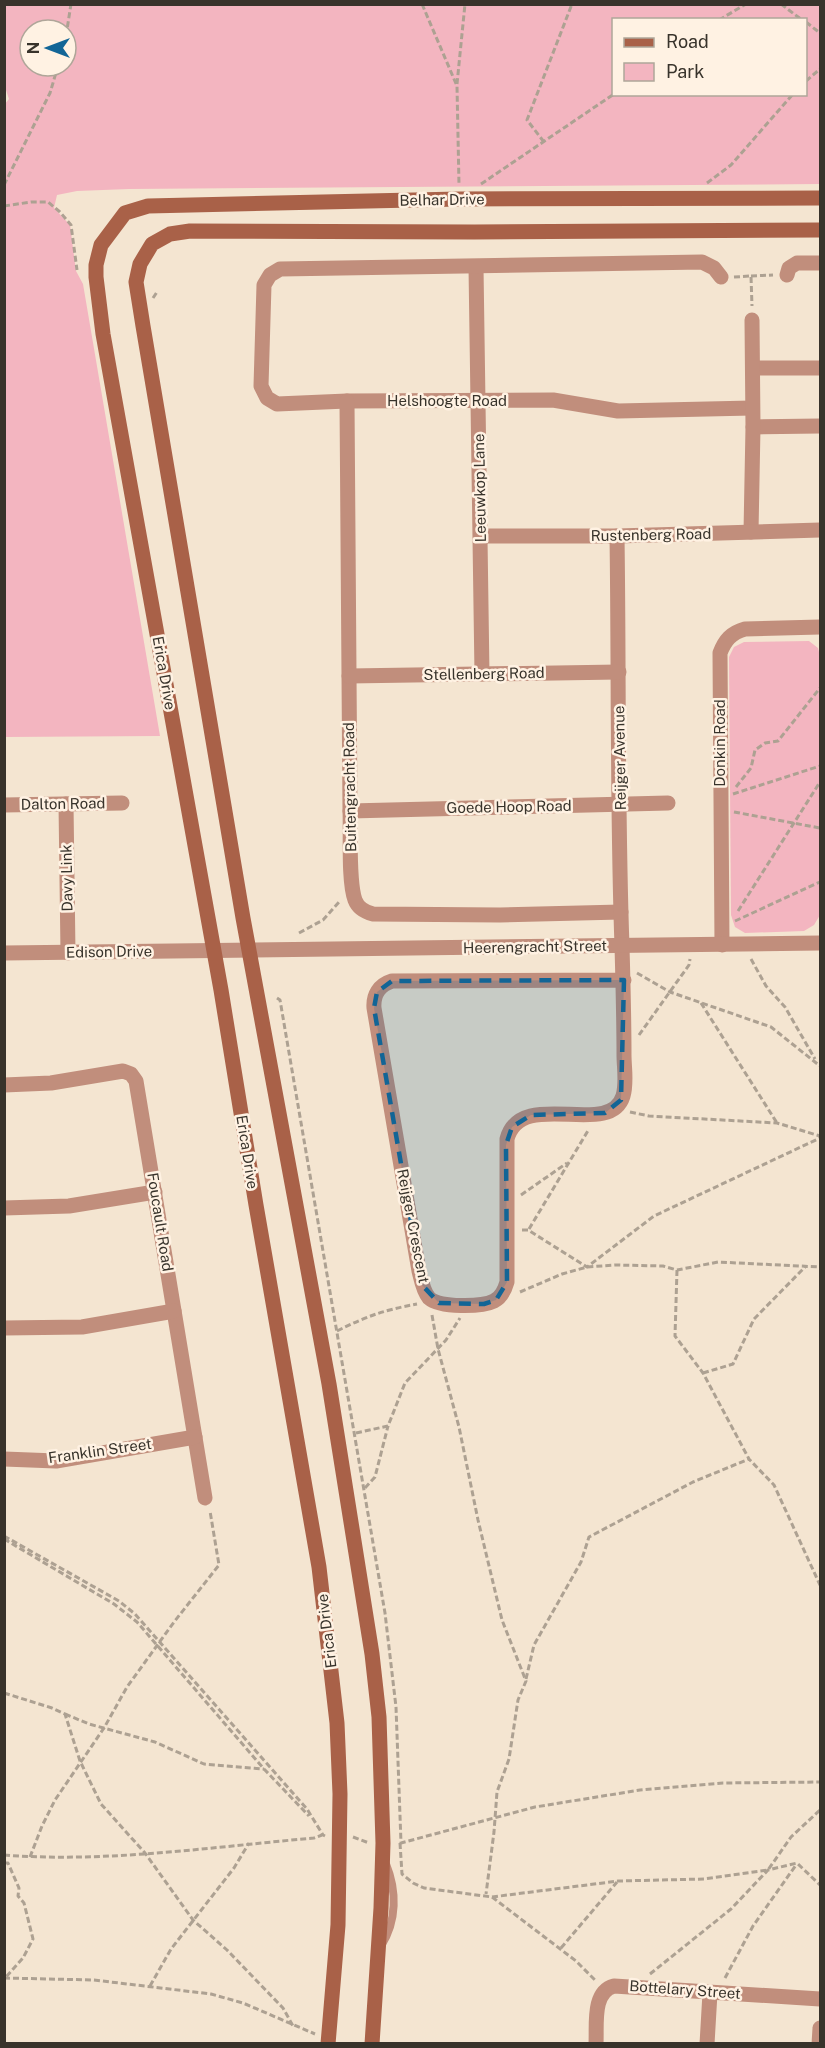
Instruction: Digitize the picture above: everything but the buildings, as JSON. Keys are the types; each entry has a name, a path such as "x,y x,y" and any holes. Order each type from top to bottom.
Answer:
{"main road":[{"name":"Belhar Drive","path":"96,265 101,245 125,213 148,206 459,200 820,198"},
{"name":"Belhar Drive","path":"249,950 136,282 140,264 152,244 170,234 190,231 820,230"},
{"name":"Erica Drive","path":"96,265 97,292 105,346 309,1503 332,1671 339,1762 340,1859 336,1957 322,2039"},
{"path":"249,950 329,1384 363,1590 379,1717 382,1857 379,1951 372,2043"}],"street":[{"path":"476,267 702,262 714,268 721,277"},
{"path":"787,275 793,264 820,263"},
{"name":"Helshoogte Road","path":"476,267 287,268 276,271 270,275 264,290 261,386 267,398 277,404 347,401 553,400 618,411 752,408"},
{"name":"Leeuwkop Lane","path":"476,267 482,674"},
{"path":"751,532 752,320"},
{"path":"753,368 820,368"},
{"name":"Buitengracht Road","path":"347,401 350,811 355,901 360,908 373,914 500,915 621,912"},
{"path":"753,427 820,426"},
{"name":"Rustenberg Road","path":"481,536 617,536 820,530"},
{"name":"Reijger Avenue","path":"617,536 621,912 624,975"},
{"name":"Donkin Road","path":"722,945 728,922 720,810 720,653 725,641 736,631 745,628 820,627"},
{"name":"Stellenberg Road","path":"349,676 619,672"},
{"name":"Dalton Road","path":"4,805 122,803"},
{"name":"Goede Hoop Road","path":"350,811 668,803"},
{"name":"Davy Link","path":"66,804 68,953"},
{"name":"Heerengracht Street","path":"213,951 820,944"},
{"name":"Edison Drive","path":"4,953 213,951"},
{"path":"504,1293 507,1282 508,1132 517,1121 531,1115 605,1113 614,1109 621,1100 624,1089 624,975"},
{"name":"Reijger Crescent","path":"504,1293 496,1300 484,1304 439,1303 429,1298 422,1285 373,1002 377,992 385,983 392,981 624,975"},
{"name":"Foucault Road","path":"4,1085 51,1083 119,1071 131,1074 136,1081 205,1498"},
{"path":"4,1208 69,1206 155,1192"},
{"path":"4,1328 82,1328 174,1311"},
{"name":"Franklin Street","path":"4,1459 56,1461 195,1437"},
{"name":"Bottelary Street","path":"604,1991 615,1986 820,1999"},
{"path":"596,2043 599,1999 604,1991"},
{"path":"707,2043 715,1993"}],"path":[{"path":"422,4 457,86"},
{"path":"459,200 457,86 465,4"},
{"path":"544,142 527,120 572,4"},
{"path":"722,18 746,4"},
{"path":"781,4 800,18"},
{"path":"807,23 820,33"},
{"path":"807,80 820,69"},
{"path":"4,185 50,93 54,78"},
{"path":"459,200 612,95"},
{"path":"687,199 731,165 791,96"},
{"path":"4,206 48,202 60,212 71,225 77,270"},
{"path":"721,277 787,275"},
{"path":"751,276 752,320"},
{"path":"820,688 778,741 765,743 755,750 752,768 730,795 820,766"},
{"path":"728,922 735,916 820,782"},
{"path":"720,810 820,828"},
{"path":"728,922 820,882"},
{"path":"294,935 323,920 353,888"},
{"path":"750,944 751,959 766,986 785,1007 820,1066"},
{"path":"624,1039 634,1042 689,965 690,945"},
{"path":"624,975 634,972 670,992 771,1027 816,1060"},
{"path":"701,1003 777,1123"},
{"path":"614,1109 650,1116 777,1123 820,1137"},
{"path":"528,1230 591,1126 593,1113"},
{"path":"587,1267 654,1216 820,1137"},
{"path":"507,1198 517,1197 569,1161"},
{"path":"507,1230 528,1230 587,1267"},
{"path":"504,1293 514,1295 561,1274 587,1267 663,1266 677,1270 718,1262 820,1267"},
{"path":"703,1373 734,1364 754,1318 806,1266"},
{"path":"677,1270 675,1336 703,1373 749,1459 774,1485 820,1585"},
{"path":"337,1331 381,1311 417,1305 429,1298 438,1349 459,1427 502,1620 525,1681"},
{"path":"365,1489 375,1477 388,1426 405,1383 446,1340 461,1316 460,1305"},
{"path":"355,1433 388,1426"},
{"path":"486,1894 494,1832 496,1792 509,1759 518,1700 534,1645 582,1562 589,1538 693,1482 749,1459"},
{"path":"30,1857 55,1800 104,1728 127,1687 219,1565 212,1517 205,1498"},
{"path":"4,1538 119,1601 135,1614 264,1769 310,1817"},
{"path":"159,1643 307,1809 323,1835"},
{"path":"4,1693 43,1704 89,1725 155,1742 204,1764 264,1769"},
{"path":"65,1714 80,1761 101,1804 145,1853 193,1920 227,1950 283,2008 293,2026"},
{"path":"394,1843 535,1807 640,1790 723,1783 820,1782"},
{"path":"647,1988 650,1975 731,1909 768,1870 791,1837 820,1810"},
{"path":"4,1855 30,1857 145,1853 314,1838 323,1835 330,1837"},
{"path":"348,1837 357,1837 365,1843 374,1843"},
{"path":"150,1986 171,1949 234,1868 249,1843"},
{"path":"401,1843 402,1874 412,1883 424,1888 492,1896 586,1970 604,1991"},
{"path":"4,1863 8,1863 20,1888 18,1896 24,1903 33,1939 23,1958 5,1978"},
{"path":"492,1896 618,1881 704,1879 768,1870 797,1863"},
{"path":"797,1863 820,1885"},
{"path":"715,1993 753,1926 797,1863"},
{"path":"560,1949 618,1881"},
{"path":"5,1978 94,1980 211,1994 243,2003 322,2039"}],"highlighted area":[{"path":"624,980 621,1100 605,1113 531,1115 512,1127 506,1145 507,1282 496,1300 484,1304 439,1303 422,1285 374,1008 377,992 392,981"}],"green space":[{"path":"4,5 820,5 820,184 129,189 77,191 57,195 54,208 70,225 76,271 83,284 160,736 5,737 4,105 9,99 4,84"},
{"path":"809,641 818,648 820,656 820,915 814,925 804,931 745,933 735,927 731,915 729,657 734,647 744,642"}]}
